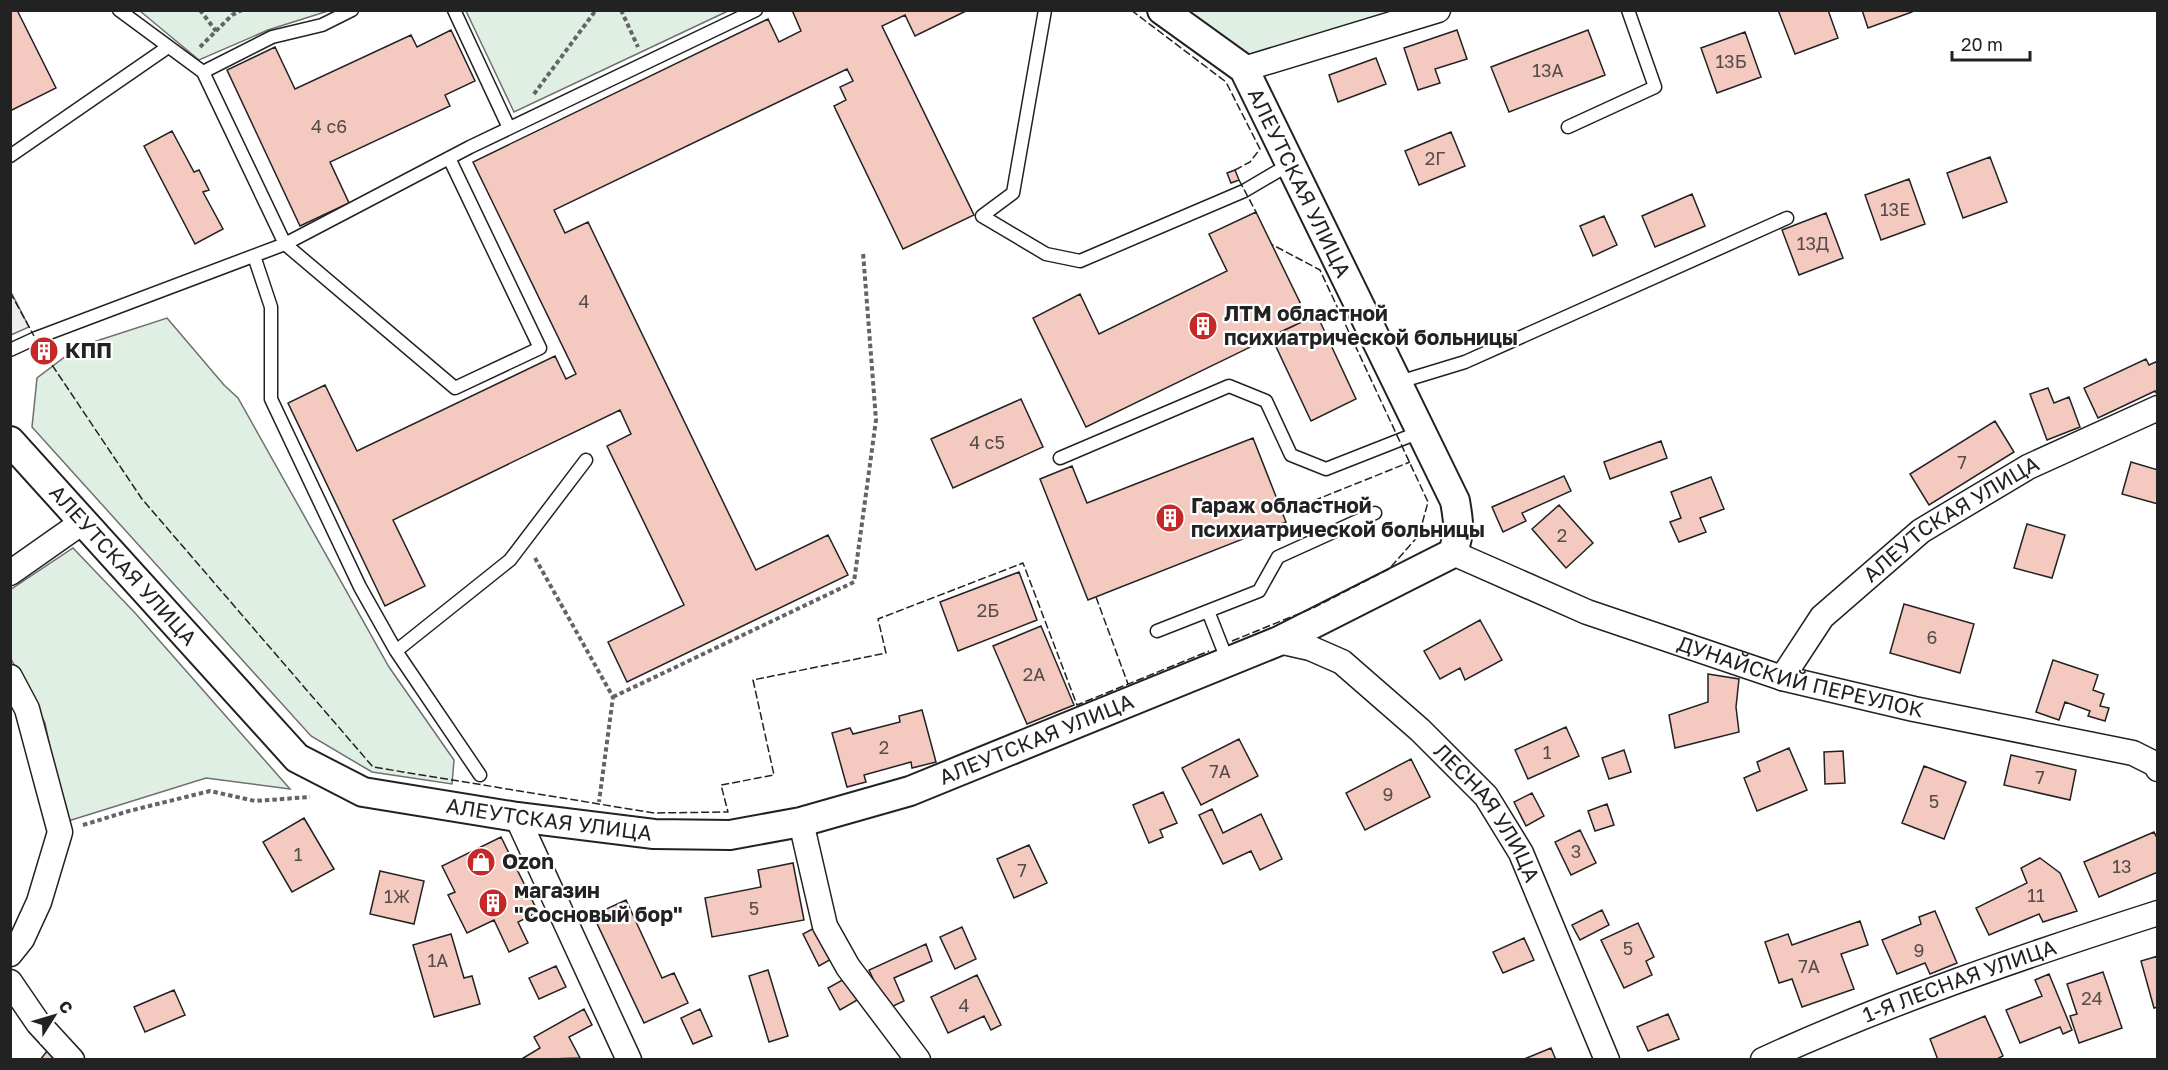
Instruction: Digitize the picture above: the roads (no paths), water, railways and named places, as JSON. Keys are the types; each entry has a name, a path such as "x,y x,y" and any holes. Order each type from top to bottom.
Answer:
{"street":[{"path":"1162,10 1244,69"},
{"name":"АЛЕУТСКАЯ УЛИЦА","path":"10,441 297,758 363,792 517,817 654,834 730,835 801,822 910,791 1279,641 1453,553 1460,528 1455,501 1395,383 1244,69 1438,10"},
{"name":"АЛЕУТСКАЯ УЛИЦА","path":"1782,678 1822,617 1921,531 2028,467 2157,408"},
{"path":"10,573 84,521"},
{"name":"ДУНАЙСКИЙ ПЕРЕУЛОК","path":"1453,553 1587,612 1782,678 1914,709 2133,753 2155,764 2157,769"},
{"name":"ЛЕСНАЯ УЛИЦА","path":"1279,641 1310,648 1342,662 1420,730 1486,796 1521,853 1607,1059"},
{"path":"10,677 27,709 60,832 39,902 22,939 10,954"},
{"path":"517,817 629,1059"},
{"path":"801,822 825,926 848,968 918,1059"},
{"name":"1-Я ЛЕСНАЯ УЛИЦА","path":"1763,1059 1986,969 2157,913"},
{"path":"10,982 38,1023 72,1059"}],"lane":[{"path":"118,10 203,72 285,244 455,388 540,348 449,158"},
{"path":"203,72 272,38 322,25 352,10"},
{"path":"454,10 509,128"},
{"path":"10,350 36,338 285,244 509,128 756,10"},
{"path":"1045,10 1013,193 981,216 1046,254 1080,261 1244,191 1290,164"},
{"path":"1568,127 1655,87 1628,10"},
{"path":"10,156 168,47"},
{"path":"1395,383 1465,362 1786,218"},
{"path":"254,256 271,307 271,399 360,587 396,651 480,775"},
{"path":"1060,459 1229,386 1266,402 1291,455 1326,469 1420,432"},
{"path":"396,651 510,560 586,460"},
{"path":"1157,631 1258,591 1278,556 1375,513"},
{"path":"1208,611 1228,662"}],"place":[{"name":"ЛТМ областной психиатрической больницы","path":"1203,326"},
{"name":"КПП","path":"44,351"},
{"name":"Гараж областной психиатрической больницы","path":"1170,518"},
{"name":"Ozon","path":"481,862"},
{"name":"магазин \"Сосновый бор\"","path":"493,903"}]}
